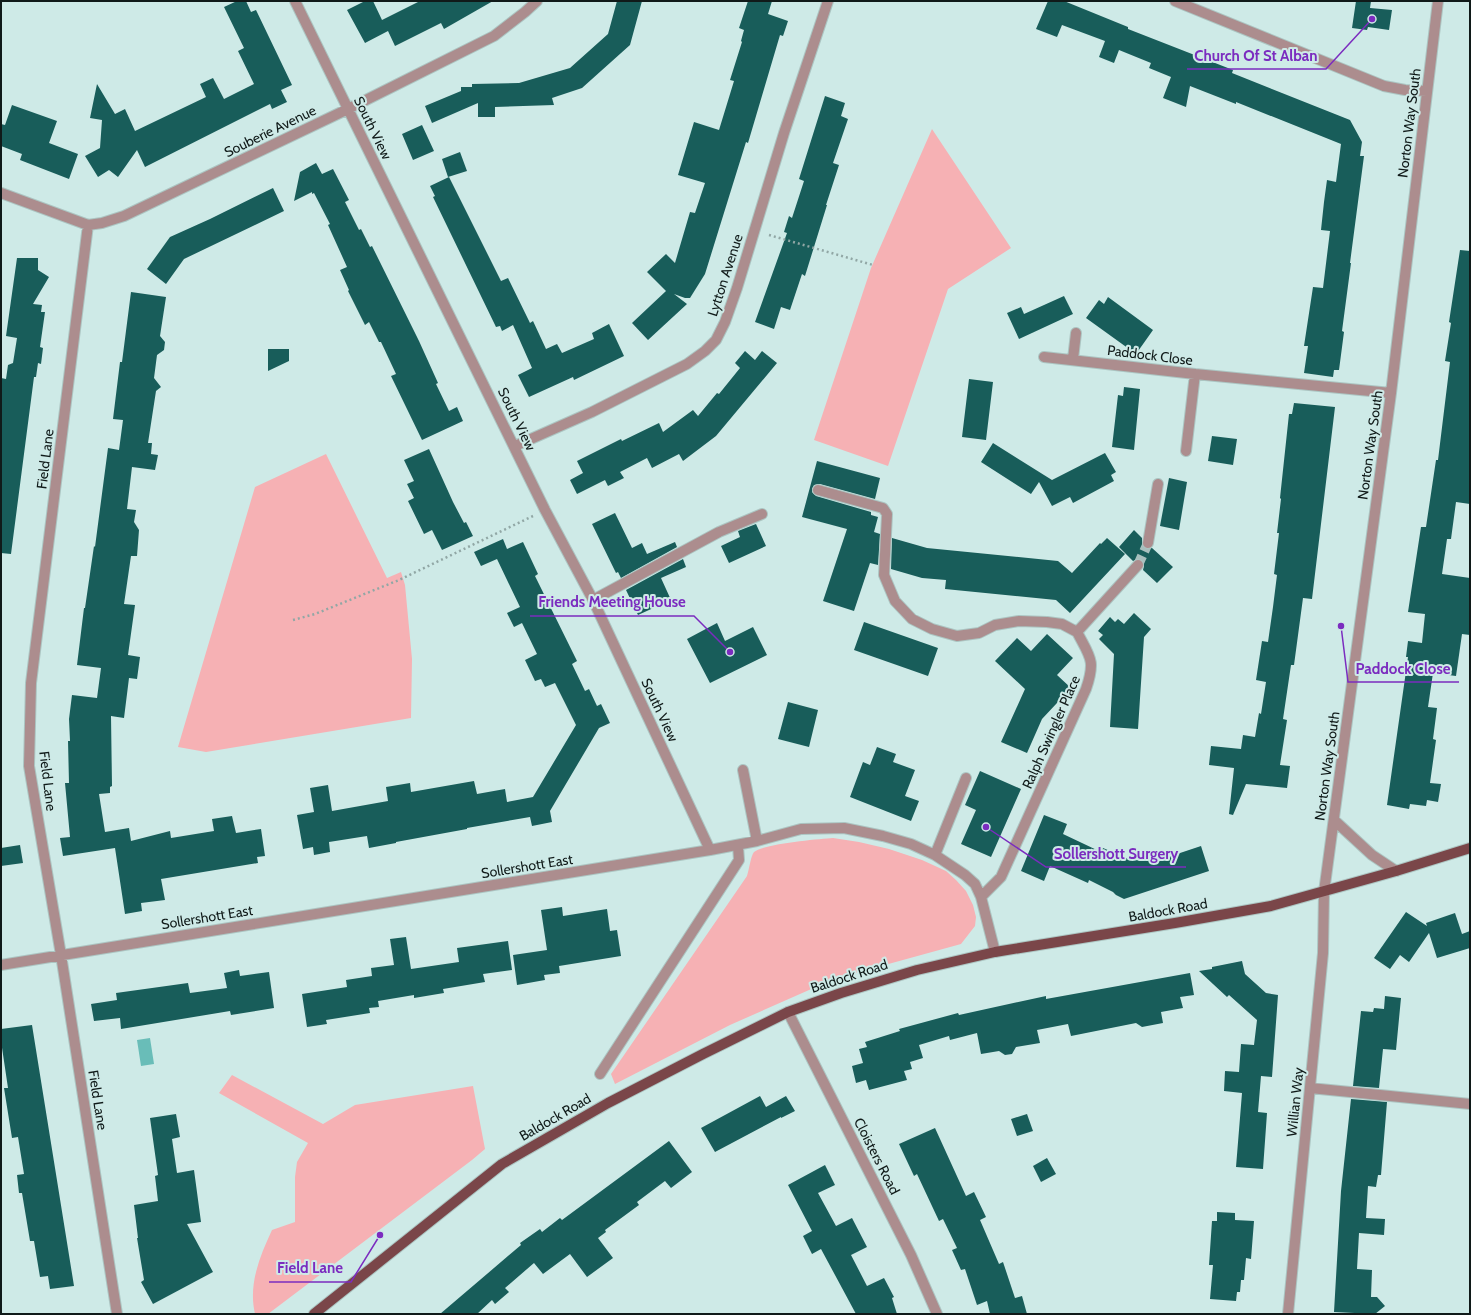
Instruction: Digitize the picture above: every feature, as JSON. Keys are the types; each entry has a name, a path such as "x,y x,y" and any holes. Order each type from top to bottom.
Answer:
{"main road":[{"name":"Baldock Road","path":"314,1314 502,1164 608,1103 788,1012 841,993 917,970 995,952 1175,924 1271,906 1324,892 1470,848"}],"street":[{"name":"South View","path":"295,1 546,510 593,600 710,850"},
{"name":"Souberie Avenue","path":"88,225 102,223 124,216 348,109 494,36 537,1"},
{"name":"Lytton Avenue","path":"515,446 592,412 687,364 705,351 716,340 725,322 755,231 784,133 828,1"},
{"path":"1175,1 1384,86 1405,90 1427,91"},
{"name":"Norton Way South","path":"1324,892 1391,393 1438,1"},
{"path":"1,193 88,225"},
{"name":"Field Lane","path":"88,225 30,683 29,766 61,955 117,1314"},
{"path":"1073,359 1076,333"},
{"name":"Paddock Close","path":"1044,357 1073,359 1195,374 1391,393"},
{"path":"1186,451 1195,374"},
{"path":"1148,543 1158,484"},
{"path":"818,490 883,508 887,514 884,575 895,601 912,619 932,629 957,636 979,633 995,625 1019,621 1062,624 1077,632 1138,566"},
{"path":"593,600 719,532 762,514"},
{"name":"Ralph Swingler Place","path":"981,898 1001,877 1092,673 1091,658 1077,632"},
{"path":"742,770 757,841"},
{"path":"935,855 966,778"},
{"path":"1334,820 1372,855 1396,871"},
{"name":"Sollershott East","path":"1,965 738,846 801,829 844,828 883,836 911,844 935,855 970,879 975,884 981,898 995,952"},
{"path":"600,1074 738,860 738,846"},
{"name":"Willian Way","path":"1288,1314 1323,953 1324,892"},
{"name":"Cloisters Road","path":"788,1012 911,1255 937,1314"},
{"path":"1310,1088 1470,1104"}],"path":[{"path":"755,231 873,264"},
{"path":"293,620 315,614 399,580 546,510"}],"shaded area":[{"path":"932,129 1011,248 948,289 888,466 814,440 871,268"},
{"path":"326,454 387,578 401,572 405,585 412,659 411,718 206,752 178,747 255,487"},
{"path":"833,838 889,849 922,860 946,871 966,891 973,905 976,917 975,926 961,944 834,979 730,1025 615,1084 611,1074 747,876 754,852 759,849 779,844"},
{"path":"232,1075 323,1124 355,1105 473,1086 485,1149 268,1314 255,1314 253,1292 256,1270 272,1230 295,1222 295,1177 297,1162 308,1143 219,1093"}],"water":[{"path":"150,1038 154,1064 141,1066 137,1040"}],"building":[{"path":"237,1 246,1 251,12 256,10 292,85 281,90 287,102 272,109 270,104 145,167 137,150 118,177 109,170 98,177 85,156 100,148 102,120 90,118 97,84 115,114 125,109 135,131 206,97 200,84 213,78 224,99 254,84 238,51 244,48 224,7"},
{"path":"365,1 373,1 382,20 420,1 493,1 444,29 441,23 395,46 388,31 365,43 347,10"},
{"path":"617,1 642,1 630,45 582,88 552,98 554,105 495,107 495,117 478,117 478,103 432,123 425,106 461,91 461,87 472,87 472,84 519,83 570,68 608,34"},
{"path":"748,1 772,1 768,14 788,21 783,36 780,35 748,143 746,142 705,274 690,298 685,298 674,294 687,304 648,340 632,323 666,291 647,272 666,254 675,263 690,212 695,213 705,183 678,175 694,122 719,130 734,81 730,80 742,42 744,30 739,28"},
{"path":"1048,1 1064,1 1128,27 1128,29 1233,70 1232,73 1350,120 1362,142 1360,156 1364,156 1342,331 1344,332 1339,370 1334,370 1333,377 1304,373 1308,346 1304,346 1313,287 1323,288 1330,231 1321,230 1324,202 1327,180 1336,182 1341,144 1236,102 1236,104 1190,86 1186,107 1163,98 1171,77 1149,68 1151,63 1119,50 1114,63 1099,57 1105,41 1062,25 1057,37 1036,29"},
{"path":"1356,1 1371,1 1370,8 1392,10 1389,30 1368,27 1367,30 1352,28"},
{"path":"825,96 845,103 841,116 848,119 833,163 839,165 805,276 802,274 790,310 781,307 774,329 755,322 787,233 784,232 789,216 792,218 804,181 799,179"},
{"path":"12,105 57,121 49,143 78,154 69,179 20,160 22,154 1,146 1,124 5,125"},
{"path":"422,125 434,151 413,160 402,134"},
{"path":"460,152 467,171 448,177 442,159"},
{"path":"316,163 322,174 333,169 349,200 345,202 359,230 361,229 370,247 372,246 419,341 438,383 436,384 449,411 457,407 463,421 422,440 391,376 396,374 381,342 379,342 369,322 365,325 348,291 349,290 340,270 347,267 328,225 330,224 314,193 312,194 312,192 294,201 300,172"},
{"path":"449,177 501,281 508,278 530,323 533,321 546,349 557,344 562,353 594,339 592,333 609,324 624,356 574,380 573,377 529,397 518,375 532,368 513,325 502,331 500,326 496,327 433,197 435,196 430,186"},
{"path":"273,188 284,211 184,259 166,284 147,269 170,237"},
{"path":"1460,250 1470,251 1470,504 1456,502 1451,539 1447,539 1442,574 1470,578 1470,635 1462,634 1456,676 1433,673 1428,707 1437,708 1433,739 1436,740 1430,783 1441,784 1438,802 1427,800 1426,806 1410,804 1409,809 1387,805 1408,657 1406,657 1408,641 1422,643 1425,614 1408,612 1421,527 1426,527 1436,460 1438,460 1450,362 1445,361 1451,323 1449,322"},
{"path":"17,258 38,258 38,270 49,277 33,304 42,305 41,312 45,312 40,347 43,348 41,364 38,363 36,377 34,377 11,554 1,553 1,378 6,379 8,365 13,363 17,338 6,336"},
{"path":"131,292 166,297 160,336 165,342 164,350 157,355 154,378 161,387 156,391 148,443 152,443 151,454 158,455 155,470 132,467 127,509 136,510 134,522 139,530 137,556 131,556 124,604 135,605 128,655 140,657 137,679 129,678 124,718 111,716 112,786 110,787 110,793 99,794 105,832 129,828 131,841 170,831 171,838 214,831 212,819 232,816 236,833 261,829 265,856 257,857 258,863 161,879 165,900 141,903 142,911 125,914 115,848 63,856 60,838 70,837 65,783 69,783 68,741 70,741 69,719 72,695 97,698 101,668 77,665 108,448 119,450 123,420 113,419"},
{"path":"1064,296 1073,314 1019,339 1007,313 1021,307 1024,314"},
{"path":"1108,297 1153,330 1136,354 1086,318 1099,300 1104,304"},
{"path":"268,349 289,349 289,361 268,371"},
{"path":"745,351 755,360 762,351 777,363 716,436 683,461 679,454 652,468 647,458 620,472 624,478 608,486 605,480 577,494 570,480 583,473 577,461 621,439 622,441 659,423 663,432 693,410 698,416 717,393 719,394 740,368 735,363"},
{"path":"969,379 993,382 986,440 962,437"},
{"path":"1124,387 1140,389 1134,450 1112,447 1118,395 1123,396"},
{"path":"1294,403 1335,407 1312,599 1303,598 1294,665 1291,665 1283,719 1287,720 1280,765 1290,766 1287,788 1246,784 1233,815 1229,814 1234,768 1209,765 1211,746 1241,749 1243,735 1255,737 1259,713 1261,714 1266,682 1256,680 1262,641 1268,642 1273,607 1277,575 1274,574 1279,533 1277,533 1280,498 1289,414 1292,414"},
{"path":"1212,436 1237,439 1233,465 1208,461"},
{"path":"993,443 1052,480 1105,453 1116,472 1111,475 1114,481 1073,503 1070,497 1052,506 1039,482 1031,494 981,462"},
{"path":"429,449 453,502 473,536 442,550 432,530 424,534 408,501 414,498 407,484 414,481 404,460"},
{"path":"817,461 880,478 875,499 820,484 814,485 812,489 812,492 816,496 871,512 871,515 878,517 874,532 880,534 878,565 870,563 854,611 823,601 847,529 802,517"},
{"path":"1169,478 1187,482 1179,530 1160,526"},
{"path":"615,513 632,548 642,543 647,554 675,542 677,547 621,578 618,572 616,573 592,524"},
{"path":"756,524 766,546 729,563 721,546 740,537 738,531"},
{"path":"1134,530 1142,538 1142,545 1144,548 1152,548 1173,567 1157,583 1143,570 1143,560 1139,559 1133,561 1119,547"},
{"path":"892,538 927,548 1058,561 1072,573 1100,543 1101,544 1107,538 1125,554 1070,613 1056,600 945,589 946,580 922,578 891,569"},
{"path":"503,539 507,549 523,542 538,574 535,576 577,661 572,664 585,691 589,689 597,706 601,704 610,723 599,728 550,811 552,822 532,826 530,817 369,848 367,836 329,842 330,852 314,855 313,847 303,849 297,815 314,812 310,788 328,785 332,811 388,801 386,787 410,783 411,792 474,781 477,794 505,789 507,802 533,797 576,725 555,683 545,687 541,679 535,681 525,660 537,654 522,623 514,627 507,613 520,607 497,559 481,566 474,552"},
{"path":"683,559 686,567 661,578 671,600 638,615 626,590"},
{"path":"1134,613 1151,629 1144,637 1138,729 1110,727 1114,654 1099,639 1103,635 1098,631 1110,617 1115,622 1118,619 1124,624"},
{"path":"864,622 938,648 928,676 854,650"},
{"path":"717,623 725,641 753,627 767,655 710,683 687,639"},
{"path":"1047,634 1073,658 1057,675 1071,688 1042,719 1027,753 1001,742 1025,689 995,661 1017,638 1031,651"},
{"path":"788,702 818,710 809,747 778,739"},
{"path":"877,747 896,754 893,762 915,770 905,796 919,801 911,821 850,797 863,762 870,765"},
{"path":"980,771 1021,789 991,857 961,844 976,810 965,805"},
{"path":"1044,815 1067,824 1063,834 1101,852 1103,848 1131,860 1163,861 1162,859 1201,846 1209,871 1124,899 1089,880 1088,883 1050,866 1044,881 1021,871"},
{"path":"20,845 23,863 1,866 1,848"},
{"path":"562,907 563,916 607,909 610,931 617,930 621,956 559,966 560,973 544,975 545,980 517,985 513,955 547,950 541,910"},
{"path":"1406,912 1427,926 1426,923 1455,913 1462,934 1470,931 1470,948 1437,958 1429,933 1409,962 1400,955 1390,969 1374,958"},
{"path":"406,937 411,969 459,962 457,948 508,941 512,970 483,974 485,982 443,989 444,993 414,998 414,995 378,1001 379,1007 369,1008 370,1013 326,1020 327,1024 307,1027 302,994 347,987 346,980 372,976 371,968 394,965 390,939"},
{"path":"1242,961 1245,974 1266,993 1278,995 1272,1077 1261,1076 1258,1112 1267,1113 1263,1169 1236,1167 1242,1093 1224,1091 1225,1071 1239,1072 1241,1044 1254,1045 1257,1020 1229,995 1227,997 1199,971"},
{"path":"239,970 240,976 269,972 274,1008 231,1015 230,1011 121,1029 120,1018 94,1021 91,1004 117,1000 116,993 188,983 190,993 227,988 224,973"},
{"path":"1190,973 1194,995 1180,997 1183,1008 1161,1012 1163,1023 1142,1027 1136,1023 1071,1036 1068,1024 1037,1030 1040,1043 1016,1047 1012,1054 1005,1055 999,1051 981,1054 977,1033 950,1040 949,1036 919,1045 923,1058 910,1062 912,1069 904,1071 907,1080 869,1090 866,1080 856,1083 852,1066 863,1063 859,1049 867,1047 865,1042 900,1031 899,1029 958,1013 959,1015 1046,996 1046,999"},
{"path":"1385,996 1401,998 1396,1050 1383,1049 1379,1088 1353,1086 1361,1011 1373,1012 1374,1008 1384,1009"},
{"path":"32,1025 74,1286 50,1289 48,1276 40,1277 34,1241 30,1241 22,1193 19,1193 17,1175 24,1174 18,1137 12,1138 4,1088 8,1088 1,1041 1,1029"},
{"path":"760,1096 766,1107 786,1096 795,1111 715,1152 701,1128"},
{"path":"1351,1099 1387,1102 1381,1175 1378,1175 1376,1187 1368,1186 1366,1218 1385,1219 1384,1235 1359,1233 1357,1269 1372,1270 1371,1297 1377,1297 1385,1306 1375,1314 1334,1312 1341,1191"},
{"path":"176,1114 180,1137 172,1139 177,1173 194,1170 201,1222 187,1224 213,1272 153,1304 141,1282 144,1280 137,1238 134,1205 158,1201 155,1176 158,1175 150,1118"},
{"path":"1027,1114 1033,1131 1017,1136 1011,1119"},
{"path":"935,1128 966,1196 974,1192 986,1217 980,1220 999,1264 1003,1262 1015,1298 1022,1296 1027,1314 990,1314 987,1301 977,1305 965,1269 961,1270 952,1250 957,1248 943,1219 939,1221 917,1174 914,1176 899,1144"},
{"path":"669,1141 692,1172 671,1188 665,1181 637,1202 639,1205 605,1230 606,1232 598,1238 613,1258 587,1277 570,1254 543,1274 534,1263 505,1288 509,1292 495,1304 492,1300 477,1314 440,1314 521,1245 520,1243 540,1229 542,1232 560,1218 562,1220"},
{"path":"1047,1158 1056,1174 1041,1182 1033,1166"},
{"path":"825,1165 835,1185 818,1193 836,1226 852,1218 867,1247 851,1255 867,1286 884,1278 894,1297 892,1298 897,1314 856,1314 821,1249 812,1254 803,1236 812,1231 788,1185"},
{"path":"1217,1212 1235,1213 1235,1220 1254,1221 1251,1259 1246,1258 1244,1280 1241,1280 1240,1292 1237,1292 1236,1301 1210,1299 1213,1265 1209,1265 1212,1221 1217,1221"}],"tunnel":[{"path":"1138,565 1148,543"}],"place":[{"name":"Church Of St Alban","path":"1372,19"},
{"name":"Paddock Close","path":"1341,626"},
{"name":"Friends Meeting House","path":"730,652"},
{"name":"Sollershott Surgery","path":"986,827"},
{"name":"Field Lane","path":"380,1235"}]}
